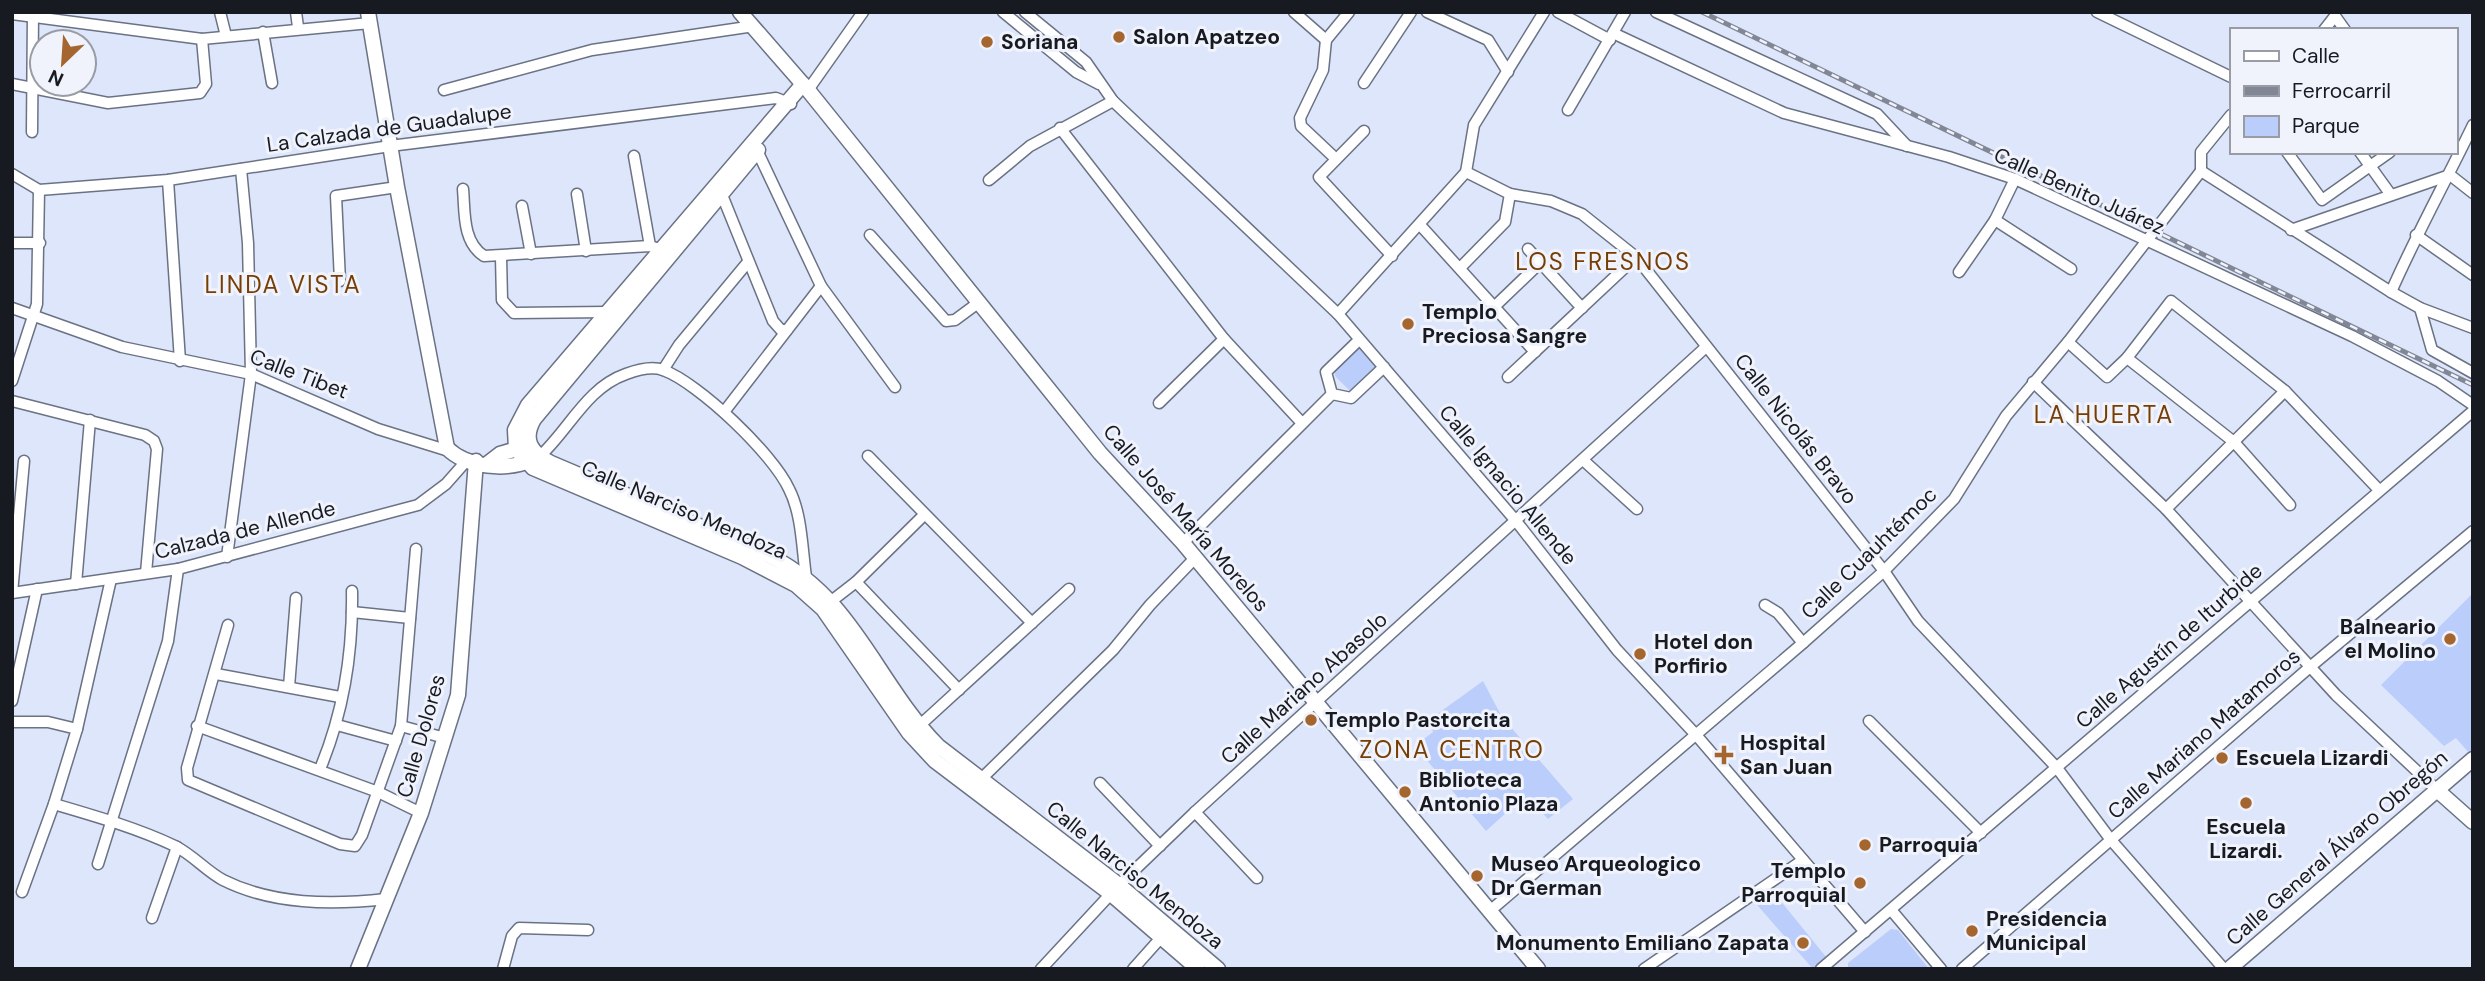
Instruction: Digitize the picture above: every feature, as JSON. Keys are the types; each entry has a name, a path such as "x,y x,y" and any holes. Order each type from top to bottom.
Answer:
{"street":[{"path":"220,12 226,36"},
{"path":"296,12 298,27"},
{"name":"Calle José María Morelos","path":"740,12 808,84 978,303 1100,453 1183,543 1538,969"},
{"path":"568,366 660,250 722,195 785,101 808,84 863,12"},
{"name":"Calle Ignacio Allende","path":"1003,12 1082,76 1099,84"},
{"name":"Calle Ignacio Allende","path":"1025,12 1086,62 1099,84 1113,100 1338,314 1516,521 1617,650 1697,736 1865,932"},
{"path":"1294,12 1326,40"},
{"path":"1336,159 1301,127 1300,118 1323,70 1326,40 1349,12"},
{"path":"1364,83 1411,12"},
{"path":"1427,12 1488,40 1508,72"},
{"path":"1338,314 1421,226 1466,172 1475,125 1544,12"},
{"name":"Calle Benito Juárez","path":"1558,12 1783,113 1907,146 2015,179 2144,242 2352,336 2438,381 2473,405"},
{"path":"1568,110 1613,37 1625,12"},
{"path":"1656,12 1877,114 1907,146"},
{"path":"2097,12 2230,77"},
{"path":"12,14 202,38 369,17 397,187 449,450"},
{"path":"2326,28 2335,16 2344,28"},
{"path":"444,90 592,50 754,26"},
{"path":"263,32 272,83"},
{"path":"81,98 108,103 200,93 206,84 202,38"},
{"path":"32,98 32,132"},
{"path":"989,180 1030,146 1113,100"},
{"name":"La Calzada de Guadalupe","path":"39,190 168,180 390,146 785,101"},
{"path":"2230,116 2201,152 2201,171 2391,292 2420,308 2473,328"},
{"path":"2391,292 2416,235 2450,175 2473,126"},
{"path":"1060,128 1224,338 1301,422"},
{"path":"1364,131 1319,177 1392,256"},
{"path":"522,447 534,419 568,366 608,312 660,250 755,146"},
{"path":"755,146 821,286 895,387"},
{"path":"2288,154 2322,200 2387,154"},
{"path":"2361,154 2391,195"},
{"path":"634,156 660,250"},
{"path":"228,557 251,374 248,243 241,169"},
{"name":"Calle Cuauhtémoc","path":"1490,910 1803,643 1884,571 1954,499 2006,416 2068,342 2201,171"},
{"name":"Calle Nicolás Bravo","path":"1466,172 1510,194 1552,201 1583,214 1636,257 1884,571 1918,621 2057,768 2111,840 2227,969"},
{"path":"12,174 39,190 40,243 34,317 12,381"},
{"path":"2291,230 2450,175"},
{"path":"2450,175 2473,193"},
{"path":"1959,272 1995,220 2015,179"},
{"path":"168,180 180,361"},
{"path":"340,281 336,196 397,187"},
{"path":"463,189 466,224 472,246 484,256 660,250"},
{"path":"577,194 586,251"},
{"path":"1460,268 1505,222 1510,194"},
{"path":"722,195 773,321 781,330 787,330"},
{"path":"522,206 531,254"},
{"path":"1995,220 2071,270"},
{"path":"1421,226 1535,352"},
{"path":"870,235 946,321 955,320 978,303"},
{"path":"2416,235 2473,275"},
{"path":"12,243 40,243"},
{"path":"1528,249 1582,308"},
{"path":"501,257 502,300 514,313 608,312"},
{"path":"1508,377 1636,257"},
{"path":"663,370 679,345 748,262"},
{"path":"1494,307 1541,262"},
{"path":"724,412 821,286"},
{"path":"2068,342 2106,377 2127,358 2171,301 2285,391 2379,491"},
{"name":"Calle Tibet","path":"12,308 122,347 251,374 378,429 449,450 477,462 501,468 532,460"},
{"path":"2420,308 2432,350 2473,373"},
{"path":"1159,403 1224,338"},
{"path":"1332,394 1326,372 1359,340"},
{"name":"Calle Mariano Abasolo","path":"1041,969 1115,889 1195,812 1706,347"},
{"path":"2127,358 2234,442 2290,505"},
{"path":"1332,394 1351,398 1384,367"},
{"path":"532,460 592,396 610,381 648,368 663,370 696,387 724,412 789,488 806,577"},
{"path":"2033,382 2166,509 2252,600 2310,667 2473,822"},
{"path":"2166,509 2285,391"},
{"path":"1183,543 1301,422 1332,394"},
{"path":"12,401 145,435 154,441 157,449 146,573"},
{"name":"Calle Agustín de Iturbide","path":"1826,968 2473,411"},
{"path":"76,584 90,420"},
{"path":"477,462 553,440"},
{"name":"Calle Narciso Mendoza","path":"522,447 532,460 767,568 827,605 909,733 935,761 975,785 1218,969"},
{"path":"868,456 923,516 1032,623"},
{"name":"Calle Narciso Mendoza","path":"532,460 772,557 806,577 919,726 975,785"},
{"path":"1583,460 1637,509"},
{"path":"12,593 24,461"},
{"name":"Calzada de Allende","path":"12,593 178,569 418,505 477,462"},
{"name":"Calle Dolores","path":"358,969 421,813 462,674 477,462"},
{"path":"827,605 856,582 923,516"},
{"name":"Calle Mariano Matamoros","path":"1962,969 2310,667 2473,531"},
{"path":"228,625 216,674 197,726 187,768 188,780 340,844 355,846 379,792 401,726 416,549"},
{"path":"975,785 1113,650 1150,605 1195,558"},
{"path":"98,864 169,641 178,569"},
{"path":"22,892 54,804 77,729 111,579"},
{"path":"856,582 959,690"},
{"path":"12,701 37,589"},
{"path":"919,726 1069,589"},
{"path":"320,769 337,724 352,612 352,591"},
{"path":"289,687 296,598"},
{"path":"1765,605 1778,613 1803,643"},
{"path":"352,612 410,618"},
{"path":"216,674 340,697"},
{"path":"1869,721 1981,833"},
{"path":"12,722 48,722 77,729"},
{"path":"337,724 396,741"},
{"path":"197,726 320,769 379,792 421,813"},
{"path":"401,726 445,738"},
{"name":"Calle General Álvaro Obregón","path":"2227,969 2473,758"},
{"path":"1100,783 1160,846"},
{"path":"54,804 113,821 177,847 221,879 257,892 308,902 339,904 386,899"},
{"path":"1195,812 1257,878"},
{"path":"152,918 177,847"},
{"path":"1644,969 1803,860"},
{"path":"1892,911 1941,969"},
{"path":"503,969 517,929 588,930"},
{"path":"1133,969 1166,932"},
{"name":"Calle Narciso Mendoza","path":"1166,932 1198,969"}],"green space":[{"path":"1357,348 1363,349 1377,365 1356,390 1349,390 1335,376 1335,371"},
{"name":"Balneario el Molino","path":"2473,593 2473,751 2470,754 2456,738 2444,746 2381,685"},
{"path":"1483,681 1502,717 1573,799 1548,819 1539,809 1534,811 1519,801 1486,831 1415,746 1433,732 1429,720"},
{"path":"1770,888 1827,958 1813,969 1752,899"},
{"path":"1891,929 1898,930 1929,969 1848,969 1848,963"}],"railway":[{"path":"1702,12 2473,385"}],"place":[{"name":"Salon Apatzeo","path":"1119,37"},
{"name":"Soriana","path":"987,42"},
{"name":"Templo Preciosa Sangre","path":"1408,324"},
{"name":"Balneario el Molino","path":"2450,639"},
{"name":"Hotel don Porfirio","path":"1640,654"},
{"name":"Templo Pastorcita","path":"1311,720"},
{"name":"Hospital San Juan","path":"1724,755"},
{"name":"Escuela Lizardi","path":"2222,758"},
{"name":"Biblioteca Antonio Plaza","path":"1405,792"},
{"name":"Escuela Lizardi.","path":"2246,803"},
{"name":"Parroquia","path":"1865,845"},
{"name":"Museo Arqueologico Dr German","path":"1477,876"},
{"name":"Templo Parroquial","path":"1860,883"},
{"name":"Presidencia Municipal","path":"1972,931"},
{"name":"Monumento Emiliano Zapata","path":"1803,943"}],"district":[{"name":"LOS FRESNOS","path":"1603,261"},
{"name":"LINDA VISTA","path":"283,284"},
{"name":"LA HUERTA","path":"2104,414"},
{"name":"ZONA CENTRO","path":"1452,749"}]}
